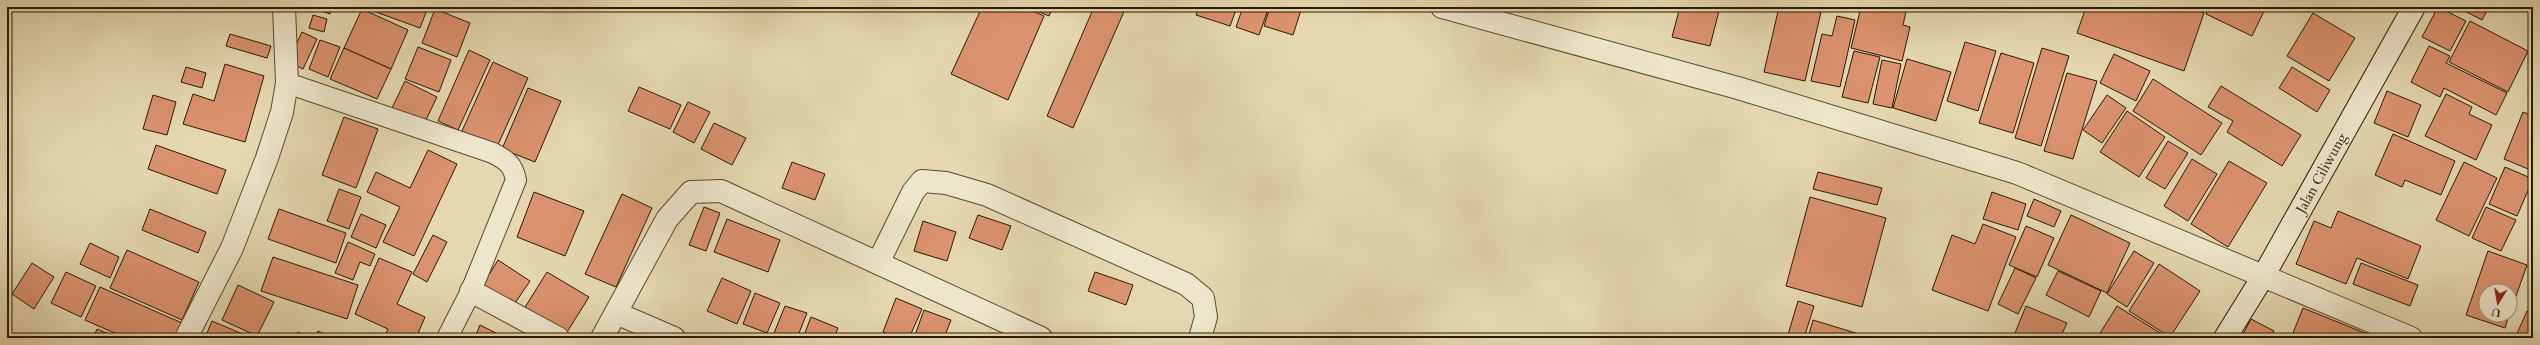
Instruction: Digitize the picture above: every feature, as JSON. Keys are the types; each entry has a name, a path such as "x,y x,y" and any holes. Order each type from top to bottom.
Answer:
{"street":[{"path":"186,338 232,248 272,145 282,112 287,83 284,7"},
{"path":"1442,7 1536,34 1738,88 2017,173 2264,275 2411,338"},
{"name":"Jalan Ciliwung","path":"2225,338 2264,275 2414,7"},
{"path":"878,263 913,192 922,181 946,183 987,195 1186,284 1203,298 1206,317 1200,338"},
{"path":"602,338 667,219 691,192 722,191 1041,338"},
{"path":"471,291 558,338"},
{"path":"616,313 674,338"}],"lane":[{"path":"287,83 493,153 508,161 514,171 516,180 471,291 448,338"}],"building":[{"path":"310,7 332,7 330,14"},
{"path":"362,7 428,7 420,28"},
{"path":"982,7 1023,7 1044,16 1008,100 951,74"},
{"path":"1027,7 1053,7 1049,16"},
{"path":"1094,7 1126,7 1073,128 1047,116"},
{"path":"1199,7 1237,7 1230,26 1196,15"},
{"path":"1243,7 1269,7 1259,35 1236,27"},
{"path":"1270,7 1302,7 1293,35 1264,26"},
{"path":"1680,7 1720,7 1710,46 1672,37"},
{"path":"1779,7 1799,7 1821,12 1805,81 1764,72"},
{"path":"1861,7 1907,7 1903,25 1910,27 1902,61 1851,48"},
{"path":"2086,7 2187,7 2204,13 2184,71 2077,33"},
{"path":"2209,7 2266,7 2252,36 2206,14"},
{"path":"2366,7 2374,7 2372,11"},
{"path":"2438,7 2466,21 2450,51 2422,37"},
{"path":"2457,7 2489,7 2482,20"},
{"path":"362,9 408,30 391,69 344,48"},
{"path":"435,9 470,23 457,57 422,43"},
{"path":"2313,13 2355,38 2329,81 2287,56"},
{"path":"313,15 327,19 324,32 309,28"},
{"path":"1837,16 1855,20 1840,87 1811,81 1822,34 1832,36"},
{"path":"2470,21 2528,51 2508,92 2449,62"},
{"path":"302,32 317,39 303,69 288,62"},
{"path":"230,34 271,46 267,58 226,46"},
{"path":"320,40 340,47 328,77 309,69"},
{"path":"1965,42 1996,51 1978,111 1947,101"},
{"path":"2429,46 2450,56 2446,63 2507,93 2496,115 2444,88 2440,97 2411,82"},
{"path":"418,47 451,60 439,92 405,79"},
{"path":"344,48 391,69 377,99 330,79"},
{"path":"2042,48 2069,56 2041,146 2015,138"},
{"path":"469,50 490,60 458,130 438,121"},
{"path":"1854,51 1880,57 1868,103 1842,97"},
{"path":"2001,53 2034,63 2013,133 1979,123"},
{"path":"2114,54 2150,71 2136,101 2100,83"},
{"path":"1907,59 1951,72 1936,121 1893,108"},
{"path":"1882,60 1901,64 1892,108 1873,104"},
{"path":"493,62 528,78 497,147 462,131"},
{"path":"225,64 264,76 245,142 183,124 193,94 214,101"},
{"path":"186,67 206,73 202,88 181,82"},
{"path":"2292,67 2330,90 2317,112 2279,88"},
{"path":"2067,73 2097,81 2073,159 2044,151"},
{"path":"2153,79 2222,123 2201,155 2133,111"},
{"path":"405,81 437,97 424,124 392,108"},
{"path":"2221,86 2301,135 2282,166 2227,132 2233,121 2208,107"},
{"path":"639,87 681,105 670,129 628,111"},
{"path":"528,88 561,101 535,162 502,149"},
{"path":"2387,91 2421,105 2408,137 2374,123"},
{"path":"2446,94 2472,107 2469,114 2492,125 2476,160 2425,136"},
{"path":"153,95 176,102 167,135 143,129"},
{"path":"2107,95 2126,108 2102,143 2083,130"},
{"path":"688,102 710,112 694,143 673,132"},
{"path":"2127,111 2165,137 2139,177 2100,152"},
{"path":"2523,112 2533,116 2533,171 2504,159"},
{"path":"344,117 378,129 356,188 322,175"},
{"path":"714,123 746,138 732,165 701,149"},
{"path":"2393,134 2455,161 2441,195 2405,180 2402,187 2375,175"},
{"path":"2168,141 2188,153 2165,189 2146,178"},
{"path":"156,145 226,170 217,194 148,169"},
{"path":"428,150 457,164 414,256 383,242 400,207 367,192 376,172 410,188"},
{"path":"2192,159 2217,174 2188,221 2164,206"},
{"path":"2229,161 2267,183 2228,247 2191,224"},
{"path":"792,162 825,174 815,200 782,188"},
{"path":"2464,162 2497,178 2469,236 2436,220"},
{"path":"2505,167 2533,179 2517,216 2489,204"},
{"path":"1818,172 1882,188 1877,205 1813,189"},
{"path":"339,189 361,197 349,229 327,221"},
{"path":"534,192 584,211 565,256 517,237"},
{"path":"1992,192 2026,204 2018,230 1983,219"},
{"path":"622,194 652,208 616,287 585,274"},
{"path":"1810,197 1886,218 1862,307 1786,286"},
{"path":"2034,199 2061,211 2054,227 2027,216"},
{"path":"704,207 720,213 706,251 689,245"},
{"path":"2486,207 2516,220 2501,251 2472,238"},
{"path":"150,209 206,232 198,253 142,230"},
{"path":"279,209 346,233 336,263 268,239"},
{"path":"2338,211 2421,246 2408,279 2357,258 2346,284 2296,264 2314,221 2331,228"},
{"path":"361,214 386,225 376,248 351,237"},
{"path":"978,215 1011,226 1002,250 969,238"},
{"path":"2071,215 2130,243 2107,293 2048,265"},
{"path":"727,219 780,240 768,272 714,252"},
{"path":"923,221 956,232 947,261 914,251"},
{"path":"1983,224 2016,237 1988,311 1932,290 1952,235 1975,244"},
{"path":"2026,226 2054,238 2037,277 2009,265"},
{"path":"433,235 447,242 427,282 413,274"},
{"path":"348,242 375,254 370,266 360,262 353,280 335,273"},
{"path":"90,243 119,257 110,278 80,264"},
{"path":"127,250 199,282 182,320 110,288"},
{"path":"2134,251 2154,263 2127,307 2107,294"},
{"path":"2488,251 2527,265 2518,290 2518,283 2478,283 2478,319 2466,315"},
{"path":"273,257 358,285 347,319 261,291"},
{"path":"379,258 412,272 397,304 425,317 416,338 384,338 388,329 355,314"},
{"path":"498,260 530,281 513,306 482,286"},
{"path":"32,263 54,277 34,309 12,294"},
{"path":"2361,263 2418,285 2410,306 2353,284"},
{"path":"2159,264 2200,291 2170,337 2129,311"},
{"path":"2015,268 2036,278 2018,314 1998,304"},
{"path":"2058,271 2101,291 2089,317 2046,295"},
{"path":"66,272 96,286 81,317 51,303"},
{"path":"547,272 589,297 564,337 522,312"},
{"path":"1095,272 1133,285 1126,305 1088,291"},
{"path":"722,278 751,291 737,324 707,311"},
{"path":"238,285 274,302 257,336 222,320"},
{"path":"100,287 182,323 176,338 126,338 85,320"},
{"path":"755,293 780,303 767,333 743,324"},
{"path":"896,298 922,309 909,338 898,338 883,332"},
{"path":"1798,301 1814,306 1804,338 1787,338"},
{"path":"785,306 807,313 797,338 772,338"},
{"path":"2026,306 2067,323 2060,338 2013,338"},
{"path":"2117,306 2168,338 2097,338"},
{"path":"2303,308 2377,338 2291,338"},
{"path":"924,310 951,320 944,338 914,338"},
{"path":"2527,311 2533,313 2533,338 2515,338"},
{"path":"811,317 838,328 834,338 803,338"},
{"path":"2251,319 2274,331 2271,338 2241,338"},
{"path":"1813,320 1872,338 1808,338"},
{"path":"212,321 252,338 205,338"},
{"path":"2490,323 2507,323 2505,328"},
{"path":"480,325 506,338 475,337"},
{"path":"97,329 119,338 93,338"},
{"path":"318,331 332,338 315,338"},
{"path":"298,332 309,338 295,338"},
{"path":"842,333 856,338 840,338"}]}
